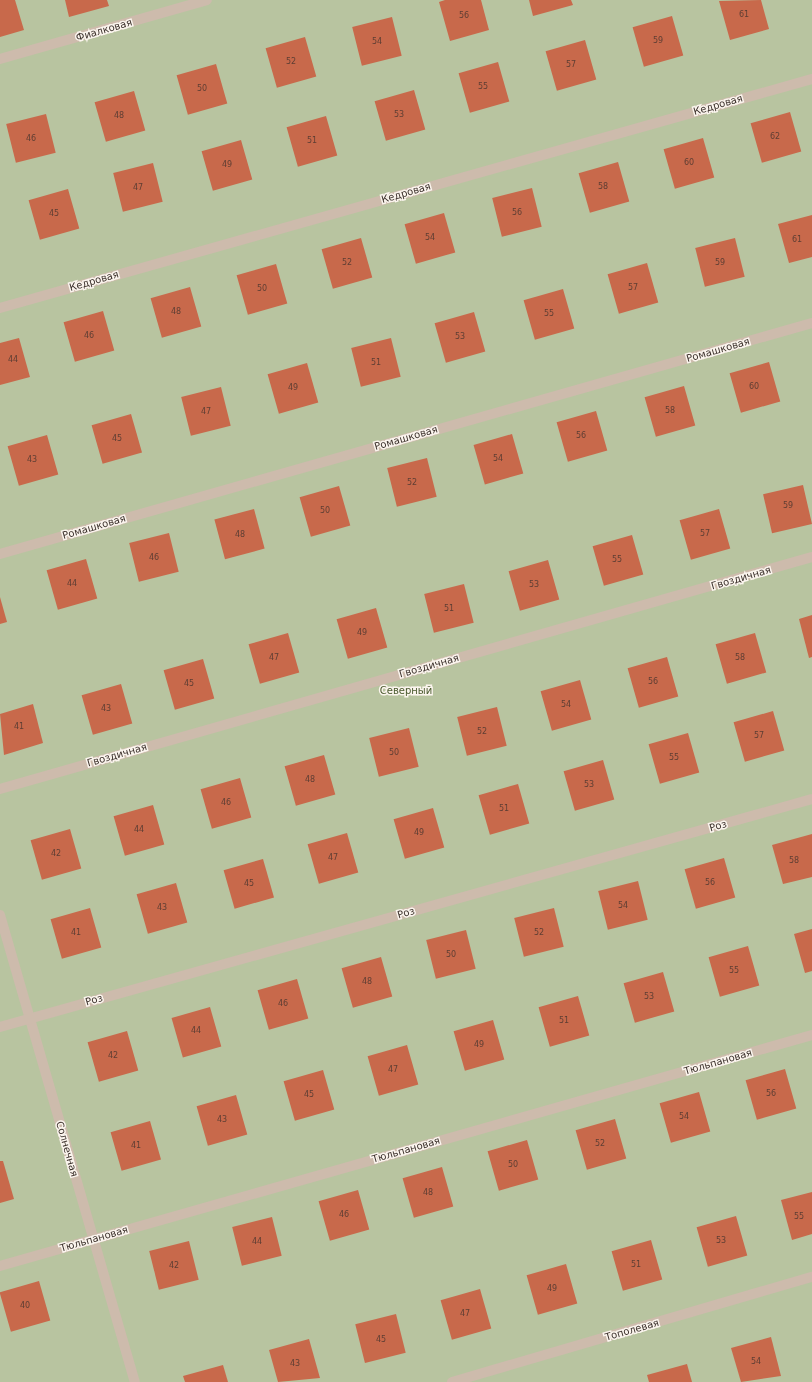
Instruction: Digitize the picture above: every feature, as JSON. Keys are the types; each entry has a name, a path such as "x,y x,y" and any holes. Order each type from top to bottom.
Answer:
{"street":[{"name":"Фиалковая","path":"0,60 207,0"},
{"name":"Кедровая","path":"0,308 812,79"},
{"name":"Ромашковая","path":"0,554 812,323"},
{"name":"Гвоздичная","path":"0,789 812,557"},
{"name":"Роз","path":"0,1027 812,800"},
{"name":"Солнечная","path":"0,915 135,1382"},
{"name":"Тюльпановая","path":"0,1266 812,1035"},
{"name":"Тополевая","path":"452,1382 812,1278"}],"green space":[{"name":"Северный","path":"0,0 812,0 812,1382 0,1382"}],"building":[{"path":"0,0 15,0 24,30 0,37"},
{"path":"65,0 107,0 109,6 69,17"},
{"path":"445,0 481,0 489,30 450,41 439,2"},
{"path":"529,0 571,0 573,5 533,16"},
{"path":"761,0 769,29 730,40 719,1"},
{"path":"672,16 683,55 644,67 633,27"},
{"path":"392,17 402,56 362,66 352,27"},
{"path":"305,37 316,76 277,88 266,48"},
{"path":"585,40 596,79 557,91 546,51"},
{"path":"498,62 509,101 470,113 459,73"},
{"path":"216,64 227,103 188,115 177,75"},
{"path":"414,90 425,129 386,141 375,101"},
{"path":"134,91 145,130 106,142 95,102"},
{"path":"790,112 801,151 762,163 751,123"},
{"path":"46,114 56,153 16,163 6,124"},
{"path":"326,116 337,155 298,167 287,127"},
{"path":"703,138 714,177 675,189 664,149"},
{"path":"241,140 252,179 213,191 202,151"},
{"path":"618,162 629,201 590,213 579,173"},
{"path":"153,163 163,202 123,212 113,173"},
{"path":"532,188 542,227 502,237 492,198"},
{"path":"68,189 79,228 40,240 29,200"},
{"path":"444,213 455,252 416,264 405,224"},
{"path":"812,215 812,257 789,263 778,224"},
{"path":"361,238 372,277 333,289 322,249"},
{"path":"735,238 745,277 705,287 695,248"},
{"path":"647,263 658,302 619,314 608,274"},
{"path":"276,264 287,303 248,315 237,275"},
{"path":"190,287 201,326 162,338 151,298"},
{"path":"563,289 574,328 535,340 524,300"},
{"path":"103,311 114,350 75,362 64,322"},
{"path":"474,312 485,351 446,363 435,323"},
{"path":"19,338 30,377 0,385 0,343"},
{"path":"391,338 401,377 361,387 351,348"},
{"path":"769,362 780,401 741,413 730,373"},
{"path":"307,363 318,402 279,414 268,374"},
{"path":"684,386 695,425 656,437 645,397"},
{"path":"221,387 231,426 191,436 181,397"},
{"path":"596,411 607,450 568,462 557,422"},
{"path":"131,414 142,452 103,464 92,425"},
{"path":"512,434 523,473 485,484 474,445"},
{"path":"47,435 58,474 19,486 8,446"},
{"path":"427,458 437,497 397,507 387,468"},
{"path":"803,485 812,524 772,533 763,494"},
{"path":"339,486 350,525 311,537 300,497"},
{"path":"254,509 265,549 225,559 214,520"},
{"path":"719,509 730,548 691,560 680,520"},
{"path":"169,533 179,572 139,582 129,543"},
{"path":"632,535 643,574 604,586 593,546"},
{"path":"86,559 97,598 58,610 47,570"},
{"path":"548,560 559,599 520,611 509,571"},
{"path":"464,584 474,623 434,633 424,594"},
{"path":"0,597 7,622 0,624"},
{"path":"376,608 387,647 348,659 337,619"},
{"path":"812,615 812,657 809,658 799,619"},
{"path":"288,633 299,672 260,684 249,644"},
{"path":"755,633 766,672 727,684 716,644"},
{"path":"667,657 678,696 639,708 628,668"},
{"path":"203,659 214,698 175,710 164,670"},
{"path":"580,680 591,719 552,731 541,691"},
{"path":"121,684 132,723 93,735 82,695"},
{"path":"33,704 43,743 4,755 0,714"},
{"path":"497,707 507,746 467,756 457,717"},
{"path":"773,711 784,750 745,762 734,722"},
{"path":"409,728 419,767 379,777 369,738"},
{"path":"688,733 699,772 660,784 649,744"},
{"path":"324,755 335,794 296,806 285,766"},
{"path":"603,760 614,799 575,811 564,771"},
{"path":"240,778 251,817 212,829 201,789"},
{"path":"518,784 529,823 490,835 479,795"},
{"path":"153,805 164,844 125,856 114,816"},
{"path":"433,808 444,847 405,859 394,819"},
{"path":"70,829 81,868 42,880 31,840"},
{"path":"347,833 358,872 319,884 308,844"},
{"path":"812,834 812,877 783,884 772,845"},
{"path":"724,858 735,897 696,909 685,869"},
{"path":"263,859 274,897 235,909 224,870"},
{"path":"638,881 648,920 608,930 598,891"},
{"path":"176,883 187,922 148,934 137,894"},
{"path":"90,908 101,947 62,959 51,919"},
{"path":"554,908 564,947 524,957 514,918"},
{"path":"812,929 812,971 805,973 794,934"},
{"path":"466,930 476,969 436,979 426,940"},
{"path":"748,946 759,985 720,997 709,957"},
{"path":"381,957 392,996 353,1008 342,968"},
{"path":"663,972 674,1011 635,1023 624,983"},
{"path":"297,979 308,1018 269,1030 258,990"},
{"path":"578,996 589,1035 550,1047 539,1007"},
{"path":"210,1007 221,1046 183,1057 172,1018"},
{"path":"493,1020 504,1059 465,1071 454,1031"},
{"path":"127,1031 138,1070 99,1082 88,1042"},
{"path":"407,1045 418,1084 379,1096 368,1056"},
{"path":"785,1069 796,1108 757,1120 746,1080"},
{"path":"323,1070 334,1109 295,1121 284,1081"},
{"path":"699,1092 710,1131 671,1143 660,1103"},
{"path":"236,1095 247,1134 208,1146 197,1106"},
{"path":"615,1119 626,1158 587,1170 576,1130"},
{"path":"150,1121 161,1159 122,1171 111,1132"},
{"path":"527,1140 538,1179 499,1191 488,1151"},
{"path":"0,1161 3,1161 14,1199 0,1203"},
{"path":"442,1167 453,1206 414,1218 403,1178"},
{"path":"358,1190 369,1229 330,1241 319,1201"},
{"path":"812,1192 812,1234 792,1240 781,1200"},
{"path":"736,1216 747,1255 708,1267 697,1227"},
{"path":"272,1217 282,1256 242,1266 232,1227"},
{"path":"651,1240 662,1279 623,1291 612,1251"},
{"path":"189,1241 199,1280 159,1290 149,1251"},
{"path":"566,1264 577,1303 538,1315 527,1275"},
{"path":"39,1281 50,1320 11,1332 0,1292"},
{"path":"480,1289 491,1328 452,1340 441,1300"},
{"path":"396,1314 406,1353 365,1363 355,1324"},
{"path":"771,1337 781,1376 741,1382 731,1348"},
{"path":"309,1339 320,1378 278,1382 269,1350"},
{"path":"687,1364 692,1382 649,1382 647,1375"},
{"path":"223,1365 228,1382 185,1382 183,1376"}]}
